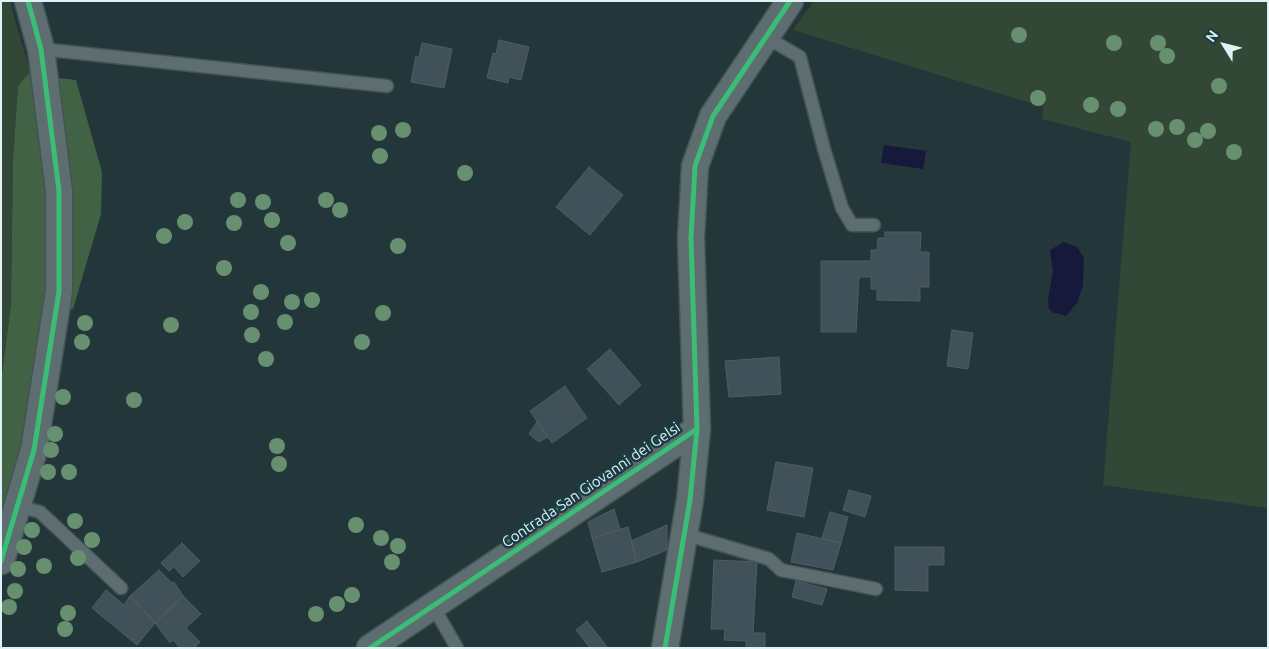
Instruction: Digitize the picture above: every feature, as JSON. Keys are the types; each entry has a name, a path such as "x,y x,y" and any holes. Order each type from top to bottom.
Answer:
{"street":[{"path":"1,561 34,450 59,290 59,191 41,49 28,1"},
{"name":"Contrada San Giovanni dei Gelsi","path":"370,648 697,429 691,238 695,166 713,116 790,1"},
{"path":"665,648 684,534 697,429"}],"lane":[{"path":"766,37 800,57 824,149 842,208 852,225 874,226"},
{"path":"41,49 387,86"},
{"path":"18,506 40,512 121,588"},
{"path":"684,534 768,559 781,570 876,590"},
{"path":"433,606 457,648"}],"green space":[{"path":"1,1 11,1 30,72 18,86 13,160 11,304 1,382"},
{"path":"814,1 1268,1 1268,508 1103,485 1131,142 1042,119 1043,107 793,30"},
{"path":"30,72 31,75 76,80 102,172 101,214 73,309 46,315 33,397 14,482 1,520 1,382 11,304 13,160 18,86"}],"shaded area":[{"path":"884,145 926,151 923,169 881,163"},
{"path":"1064,242 1077,247 1084,258 1083,286 1077,303 1066,316 1052,312 1049,309 1048,300 1053,271 1050,250"}],"building":[{"path":"499,40 529,47 521,80 509,77 508,83 487,78 493,53 496,54"},
{"path":"422,43 452,49 444,88 411,82 416,56 419,57"},
{"path":"589,167 623,195 590,235 556,207"},
{"path":"885,232 921,232 920,252 929,252 929,287 920,287 920,301 877,300 877,289 871,289 871,277 859,277 856,332 821,332 821,261 871,261 871,250 877,250 878,238 885,238"},
{"path":"952,330 973,333 968,369 947,366"},
{"path":"610,349 641,385 619,405 587,369"},
{"path":"779,357 781,394 729,397 725,361"},
{"path":"565,386 587,418 552,443 530,411"},
{"path":"537,422 548,437 539,442 529,434"},
{"path":"776,462 813,468 804,517 767,510"},
{"path":"849,490 871,496 865,517 843,510"},
{"path":"614,509 620,530 592,538 588,522"},
{"path":"830,512 848,517 841,543 822,538"},
{"path":"667,525 667,550 637,562 631,541"},
{"path":"628,527 637,562 602,572 592,538"},
{"path":"797,533 841,543 833,570 791,562"},
{"path":"182,543 200,561 183,577 174,567 169,571 161,563"},
{"path":"895,547 944,547 944,565 928,565 928,591 895,590"},
{"path":"714,560 757,562 753,633 765,633 765,648 746,648 746,641 724,640 725,629 711,629"},
{"path":"159,570 172,583 174,582 183,596 155,623 130,596"},
{"path":"796,581 827,589 822,605 792,597"},
{"path":"106,590 124,605 130,596 155,623 137,645 92,608"},
{"path":"183,596 201,614 186,628 200,642 194,648 180,648 173,640 170,643 155,623"},
{"path":"587,621 608,648 590,648 576,630"}],"cycle path":[{"path":"1,561 34,450 59,291 59,191 41,49 28,1"},
{"path":"665,648 690,500 697,429 691,238 695,166 713,116 790,1"},
{"path":"370,648 697,429"}]}
